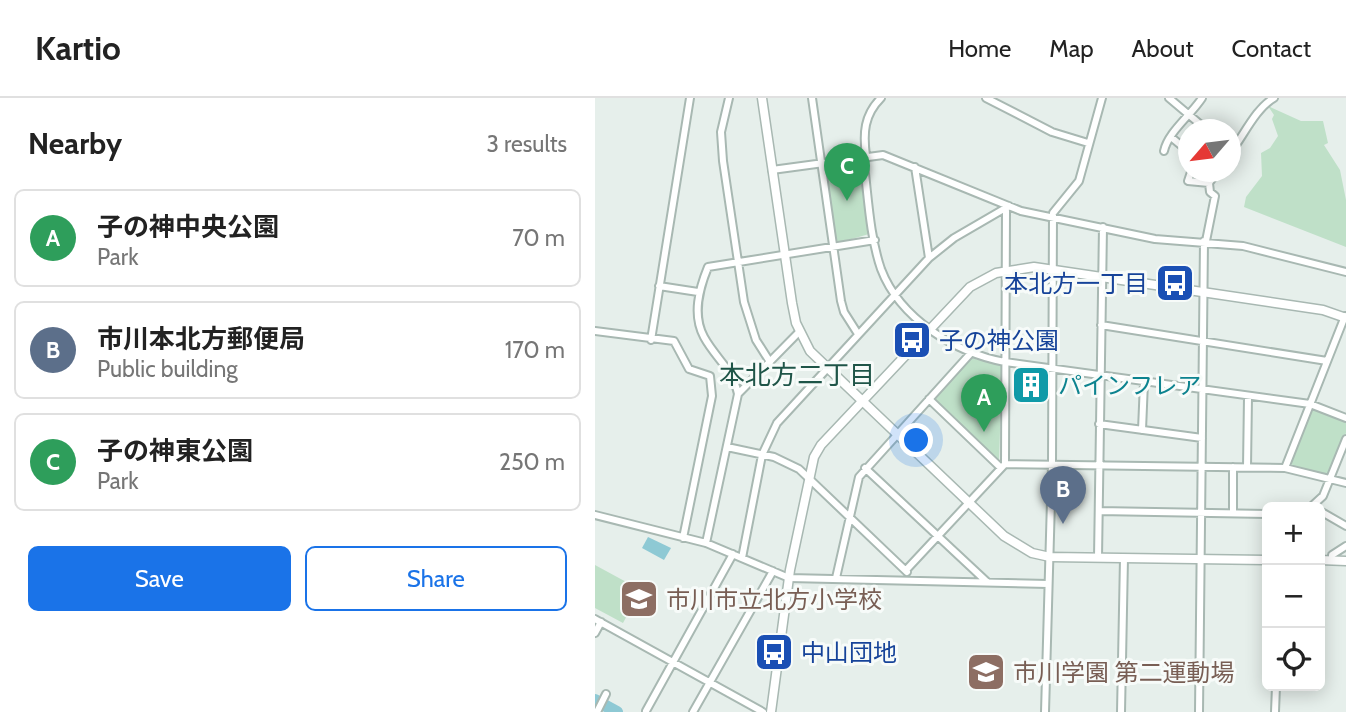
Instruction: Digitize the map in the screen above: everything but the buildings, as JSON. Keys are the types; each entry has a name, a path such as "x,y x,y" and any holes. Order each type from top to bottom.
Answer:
{"street":[{"path":"651,340 690,98"},
{"path":"729,98 724,109 722,141 739,262 749,324 771,362"},
{"path":"762,98 799,332 810,351 968,503 1014,544 1050,556 1262,559"},
{"path":"811,98 844,312 858,334"},
{"path":"868,98 874,105"},
{"path":"881,98 874,105 863,133 875,240 881,268 895,294 951,346 970,354 1005,362 1310,404 1346,418"},
{"path":"986,98 1052,132 1089,143"},
{"path":"1045,712 1052,464 1053,213 1079,181 1103,98"},
{"path":"1169,98 1194,119"},
{"path":"1164,151 1171,137 1191,116 1202,98"},
{"path":"1241,137 1265,103 1274,98"},
{"path":"1171,137 1178,143"},
{"path":"772,170 865,156 883,156 915,167 1007,208 1155,239 1205,241 1283,254 1346,272"},
{"path":"915,167 929,258"},
{"path":"1198,182 1209,183 1210,192 1215,196 1205,241 1203,292 1199,712"},
{"path":"742,558 762,455 777,423 929,258 954,238 1007,208"},
{"path":"907,580 907,569 1003,466 1007,208"},
{"path":"1098,558 1103,227"},
{"path":"706,543 738,394 731,370 703,336 698,292 708,267 875,240"},
{"path":"771,712 789,578 808,476 821,445 970,287 1006,270 1053,270 1323,310 1346,316 1285,468"},
{"path":"659,286 698,292"},
{"path":"1101,325 1327,361"},
{"path":"595,331 674,341 689,369 710,376 712,396 683,538"},
{"path":"738,394 799,332"},
{"path":"836,579 855,488 866,468 970,354"},
{"path":"1142,430 1144,382"},
{"path":"1247,467 1248,397"},
{"path":"929,399 1003,466 1099,464 1285,468 1346,483"},
{"path":"1099,424 1202,439"},
{"path":"1318,502 1323,496 1346,439"},
{"path":"727,447 791,463 907,569"},
{"path":"1233,467 1233,513"},
{"path":"866,468 986,582"},
{"path":"1099,511 1262,514"},
{"path":"1325,514 1346,526"},
{"path":"595,515 706,543 789,578 1048,584"},
{"path":"1332,560 1332,555 1346,547"},
{"path":"646,711 733,554"},
{"path":"1121,712 1124,558"},
{"path":"1325,560 1346,561"},
{"path":"693,712 773,571"},
{"path":"595,633 598,620 762,712"},
{"path":"1275,712 1276,691"},
{"path":"598,711 606,694"}],"green space":[{"path":"1268,106 1301,121 1323,121 1328,143 1324,145 1340,170 1346,200 1346,247 1244,207 1246,197 1262,176 1261,153 1270,148 1278,136 1272,119 1274,115"},
{"path":"855,160 858,163 869,234 838,243 835,240 825,167 827,164"},
{"path":"970,358 1002,364 999,464 936,401 936,397"},
{"path":"1311,407 1346,421 1346,433 1329,473 1325,475 1293,466 1290,462"},
{"path":"595,565 641,590 623,623 595,608"}],"water":[{"path":"648,537 671,548 664,560 642,548"}],"waterway":[{"path":"595,700 617,712"}],"place":[{"name":"子の神東公園","path":"847,201"},
{"name":"本北方一丁目","path":"1175,283"},
{"name":"子の神公園","path":"912,340"},
{"name":"パインフレア","path":"1031,385"},
{"name":"子の神中央公園","path":"984,432"},
{"name":"市川本北方郵便局","path":"1063,524"},
{"name":"市川市立北方小学校","path":"639,599"},
{"name":"中山団地","path":"774,652"},
{"name":"市川学園 第二運動場","path":"986,672"}],"district":[{"name":"本北方二丁目","path":"797,375"}]}
